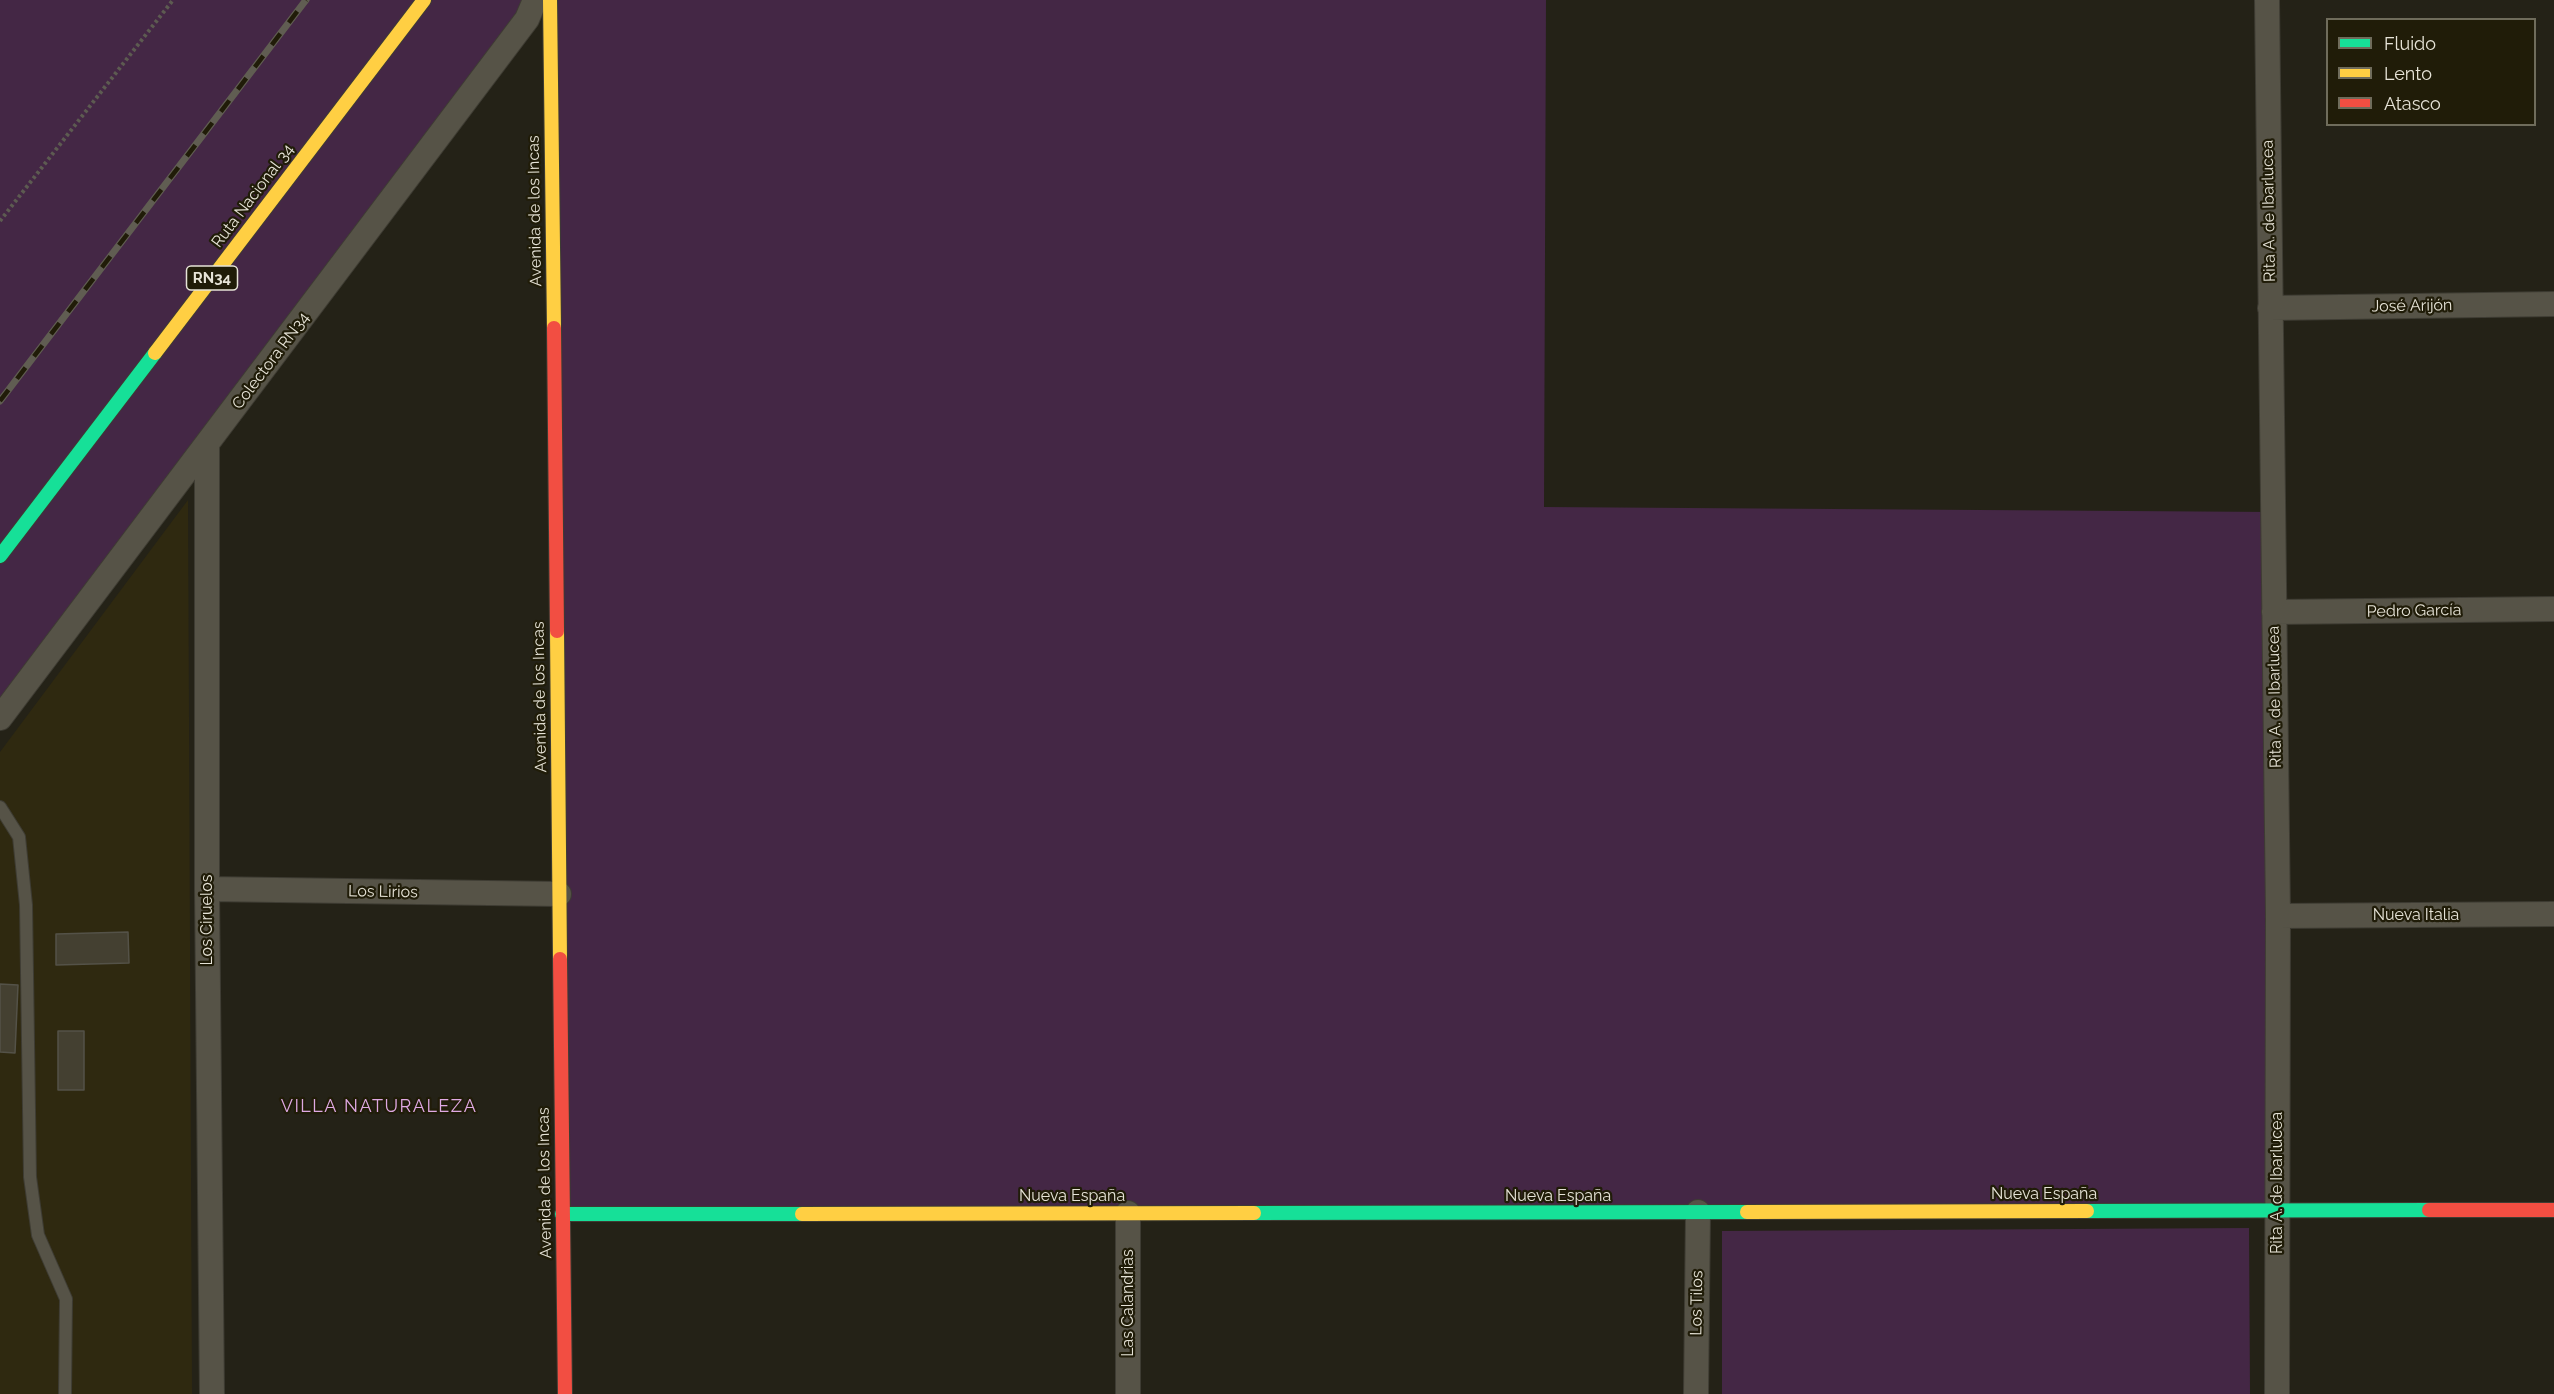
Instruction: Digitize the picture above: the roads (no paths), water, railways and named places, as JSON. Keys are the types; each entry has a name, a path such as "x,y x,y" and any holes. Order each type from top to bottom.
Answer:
{"main road":[{"name":"Ruta Nacional 34","path":"0,556 424,0"},
{"name":"Avenida de los Incas","path":"550,0 565,1394"},
{"name":"Nueva España","path":"562,1214 2554,1210"}],"street":[{"name":"Colectora RN34","path":"0,718 520,29 535,0"},
{"name":"Rita A. de Ibarlucea","path":"2267,0 2278,916 2277,1394"},
{"name":"José Arijón","path":"2270,308 2554,304"},
{"name":"Los Ciruelos","path":"207,446 207,889 212,1394"},
{"name":"Pedro García","path":"2274,612 2554,609"},
{"name":"Los Lirios","path":"207,889 559,894"},
{"name":"Nueva Italia","path":"2278,916 2554,914"},
{"name":"Los Tilos","path":"1696,1394 1698,1212"},
{"name":"Las Calandrias","path":"1128,1213 1128,1394"}],"lane":[{"path":"0,807 19,837 25,894 30,1177 38,1235 66,1299 65,1394"}],"railway":[{"path":"0,401 306,0"}],"district":[{"name":"VILLA NATURALEZA","path":"379,1107"}]}
